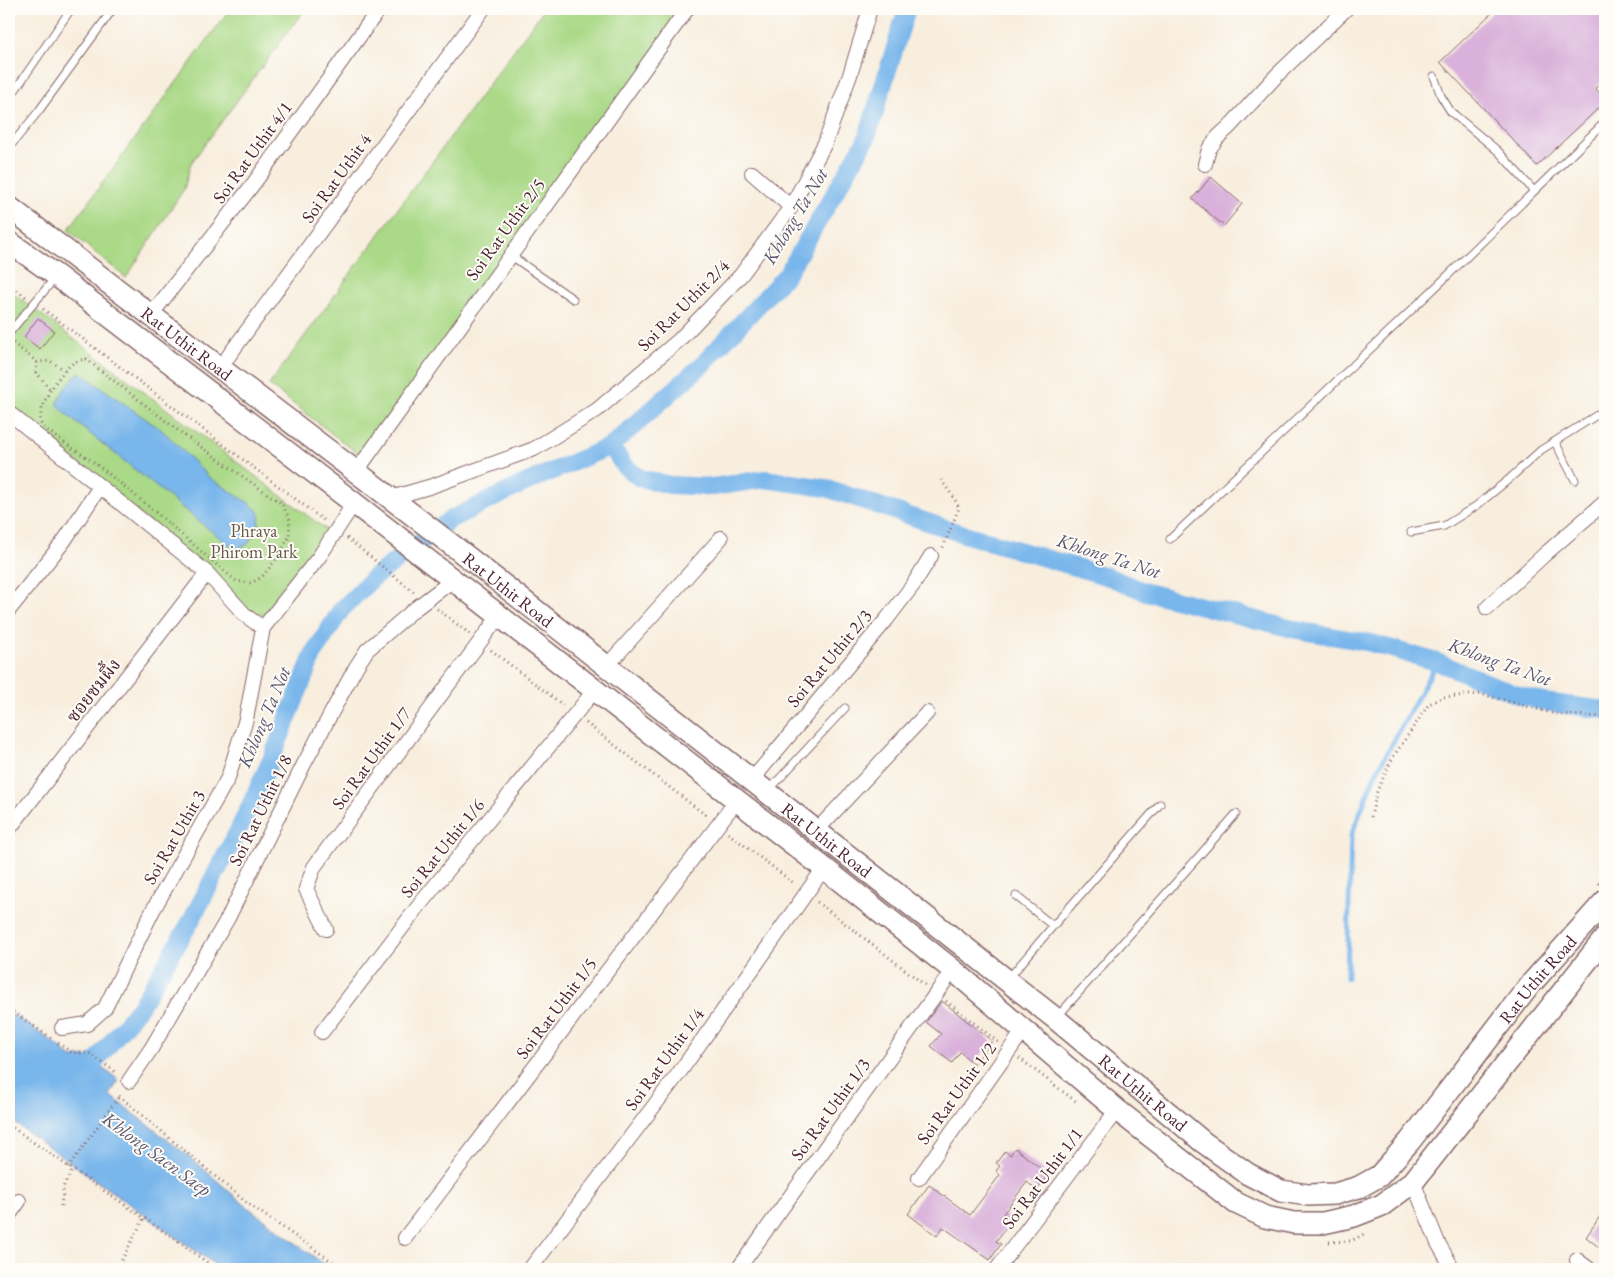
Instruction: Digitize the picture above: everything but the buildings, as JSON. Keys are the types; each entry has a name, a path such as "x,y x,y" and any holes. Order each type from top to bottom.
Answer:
{"main road":[{"name":"Rat Uthit Road","path":"9,207 456,548 1006,982 1056,1019 1203,1142 1248,1174 1281,1191 1308,1195 1335,1194 1359,1187 1379,1176 1410,1141 1529,986 1605,901"},
{"name":"Rat Uthit Road","path":"9,242 354,503 824,868 953,970 1117,1110 1236,1203 1265,1217 1294,1223 1323,1223 1354,1216 1382,1206 1413,1182 1605,938"}],"street":[{"name":"Soi Rat Uthit 4/1","path":"151,315 254,183 379,9"},
{"name":"Soi Rat Uthit 4","path":"219,369 483,9"},
{"name":"Soi Rat Uthit 2/5","path":"356,472 687,9"},
{"name":"Soi Rat Uthit 2/4","path":"396,502 432,486 534,449 597,410 679,340 734,282 790,207 825,143 850,76 870,9"},
{"path":"1205,164 1210,148 1218,137 1277,75 1346,9"},
{"path":"752,173 790,207"},
{"path":"9,413 207,574 246,616 263,628"},
{"path":"9,610 64,541 99,488"},
{"path":"1487,608 1605,502"},
{"name":"Soi Rat Uthit 3","path":"62,1028 87,1024 106,1008 153,910 228,778 246,719 263,628 319,557 354,503"},
{"path":"606,667 721,538"},
{"name":"Soi Rat Uthit 2/3","path":"759,786 913,585 931,556"},
{"name":"ซอยชมผึ้ง","path":"9,829 207,574"},
{"name":"Soi Rat Uthit 1/8","path":"126,1079 151,1049 228,918 304,764 366,650 453,580"},
{"name":"Soi Rat Uthit 1/7","path":"326,929 306,889 314,867 500,616"},
{"name":"Soi Rat Uthit 1/6","path":"322,1032 421,903 594,691"},
{"path":"816,831 927,713"},
{"name":"Soi Rat Uthit 1/5","path":"405,1238 737,800"},
{"name":"Soi Rat Uthit 1/4","path":"530,1269 679,1073 824,868"},
{"name":"Soi Rat Uthit 1/3","path":"738,1269 953,970"},
{"name":"Soi Rat Uthit 1/2","path":"919,1178 1024,1031"},
{"name":"Soi Rat Uthit 1/1","path":"997,1269 1117,1110"},
{"path":"1413,1182 1438,1243 1453,1269"},
{"path":"9,1215 19,1201"},
{"path":"1577,1260 1589,1269"}],"lane":[{"path":"9,99 72,9"},
{"path":"9,146 38,112 113,9"},
{"path":"1434,76 1441,96 1451,112 1498,152 1534,191"},
{"path":"1170,539 1605,122"},
{"path":"510,255 573,300"},
{"path":"9,333 56,276"},
{"path":"1411,532 1444,526 1476,506 1508,480 1540,450 1605,410"},
{"path":"1555,442 1575,480"},
{"path":"759,786 845,708"},
{"path":"1006,982 1160,804"},
{"path":"1056,1019 1236,814"},
{"path":"1016,896 1053,926"}],"path":[{"path":"9,284 364,551 405,585"},
{"path":"9,340 37,362 50,361 65,370"},
{"path":"86,359 184,435 282,504 290,520 289,537 277,558 262,578 251,583 236,582 109,474 64,441 44,429 41,424 41,414 50,389 65,370 73,363 86,359"},
{"path":"37,362 36,372 50,389"},
{"path":"941,480 959,508 944,549"},
{"path":"1371,817 1377,791 1393,757 1429,704 1443,697 1481,694 1556,714 1605,717"},
{"path":"9,1009 72,1053 89,1053 126,1079"},
{"path":"61,1206 64,1185 72,1164 118,1097 247,1203 343,1269"},
{"path":"9,1125 216,1269"},
{"path":"117,1269 144,1218"}],"green space":[{"path":"230,9 305,9 191,163 184,189 126,278 68,230"},
{"path":"544,9 687,9 361,456 269,385"},
{"name":"Phraya Phirom Park","path":"9,290 328,531 264,615 256,616 239,599 141,515 9,405"}],"water":[{"path":"79,372 163,431 210,478 249,503 260,513 259,524 248,544 235,550 68,416 57,404 65,388"},
{"name":"Khlong Saen Saep","path":"9,1012 56,1044 72,1058 85,1056 119,1080 110,1095 192,1159 245,1205 321,1262 334,1269 221,1269 9,1119"}],"waterway":[{"name":"Khlong Ta Not","path":"80,1081 141,1005 191,921 239,829 271,760 313,655 341,610 373,578 451,519 525,483 611,446 701,366 787,274 866,140 907,9"},
{"name":"Khlong Ta Not","path":"611,446 624,466 640,478 670,485 713,487 765,479 826,488 954,531 1109,577 1146,592 1297,630 1371,643 1437,662 1518,695 1544,702 1605,710"},
{"path":"1347,978 1351,836 1374,777 1437,662"}]}
